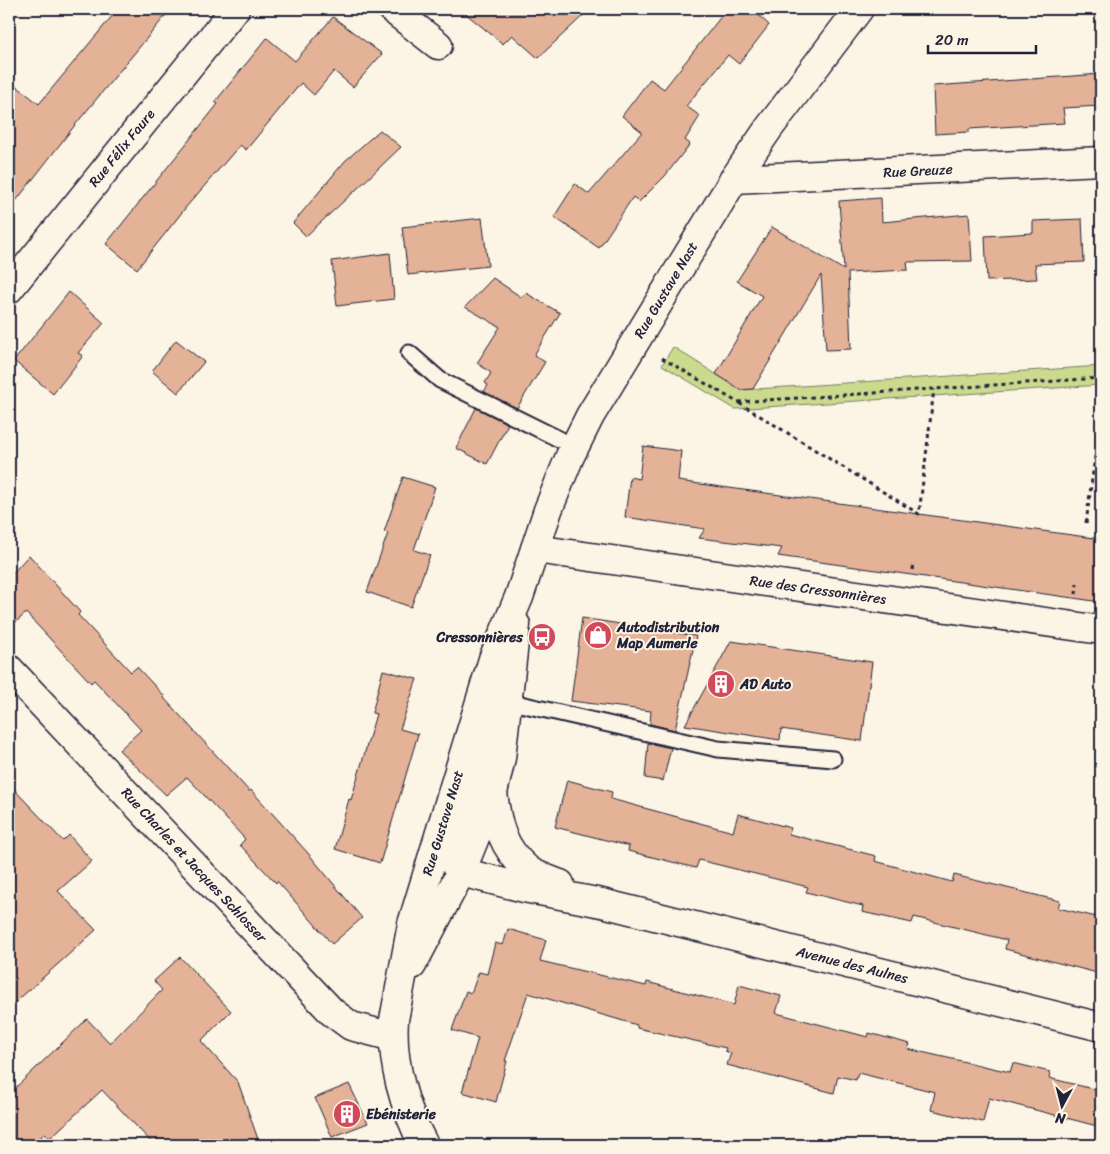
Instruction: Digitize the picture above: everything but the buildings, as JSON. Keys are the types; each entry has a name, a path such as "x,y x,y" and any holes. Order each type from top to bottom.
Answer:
{"street":[{"name":"Rue Félix Faure","path":"9,288 235,9"},
{"path":"392,9 438,45"},
{"name":"Rue Gustave Nast","path":"424,1145 406,1103 393,1037 412,924 493,659 519,598 548,510 590,416 734,179 769,128 859,9"},
{"name":"Rue Greuze","path":"734,179 1101,161"},
{"name":"Rue des Cressonnières","path":"535,549 1101,630"},
{"name":"Rue Gustave Nast","path":"400,988 461,872 493,792 501,758 519,598"},
{"name":"Rue Gustave Nast","path":"461,872 451,859 452,844 480,757 493,659"},
{"name":"Rue Charles et Jacques Schlosser","path":"9,669 332,1012 351,1026 393,1037"},
{"name":"Avenue des Aulnes","path":"493,792 496,820 503,840 529,871 602,903"},
{"name":"Avenue des Aulnes","path":"461,872 524,888 602,903 1101,1027"}],"lane":[{"path":"409,353 440,380 575,446"},
{"path":"507,701 718,749 833,759"}],"path":[{"path":"657,355 919,514 934,389"},
{"path":"737,402 1101,378"},
{"path":"1086,523 1101,413"}],"green space":[{"path":"673,347 741,390 1101,366 1101,385 735,409 662,365"}],"place":[{"name":"Autodistribution Map Aumerle","path":"598,635"},
{"name":"Cressonnières","path":"542,637"},
{"name":"AD Auto","path":"721,684"},
{"name":"Ebénisterie","path":"347,1114"}]}
